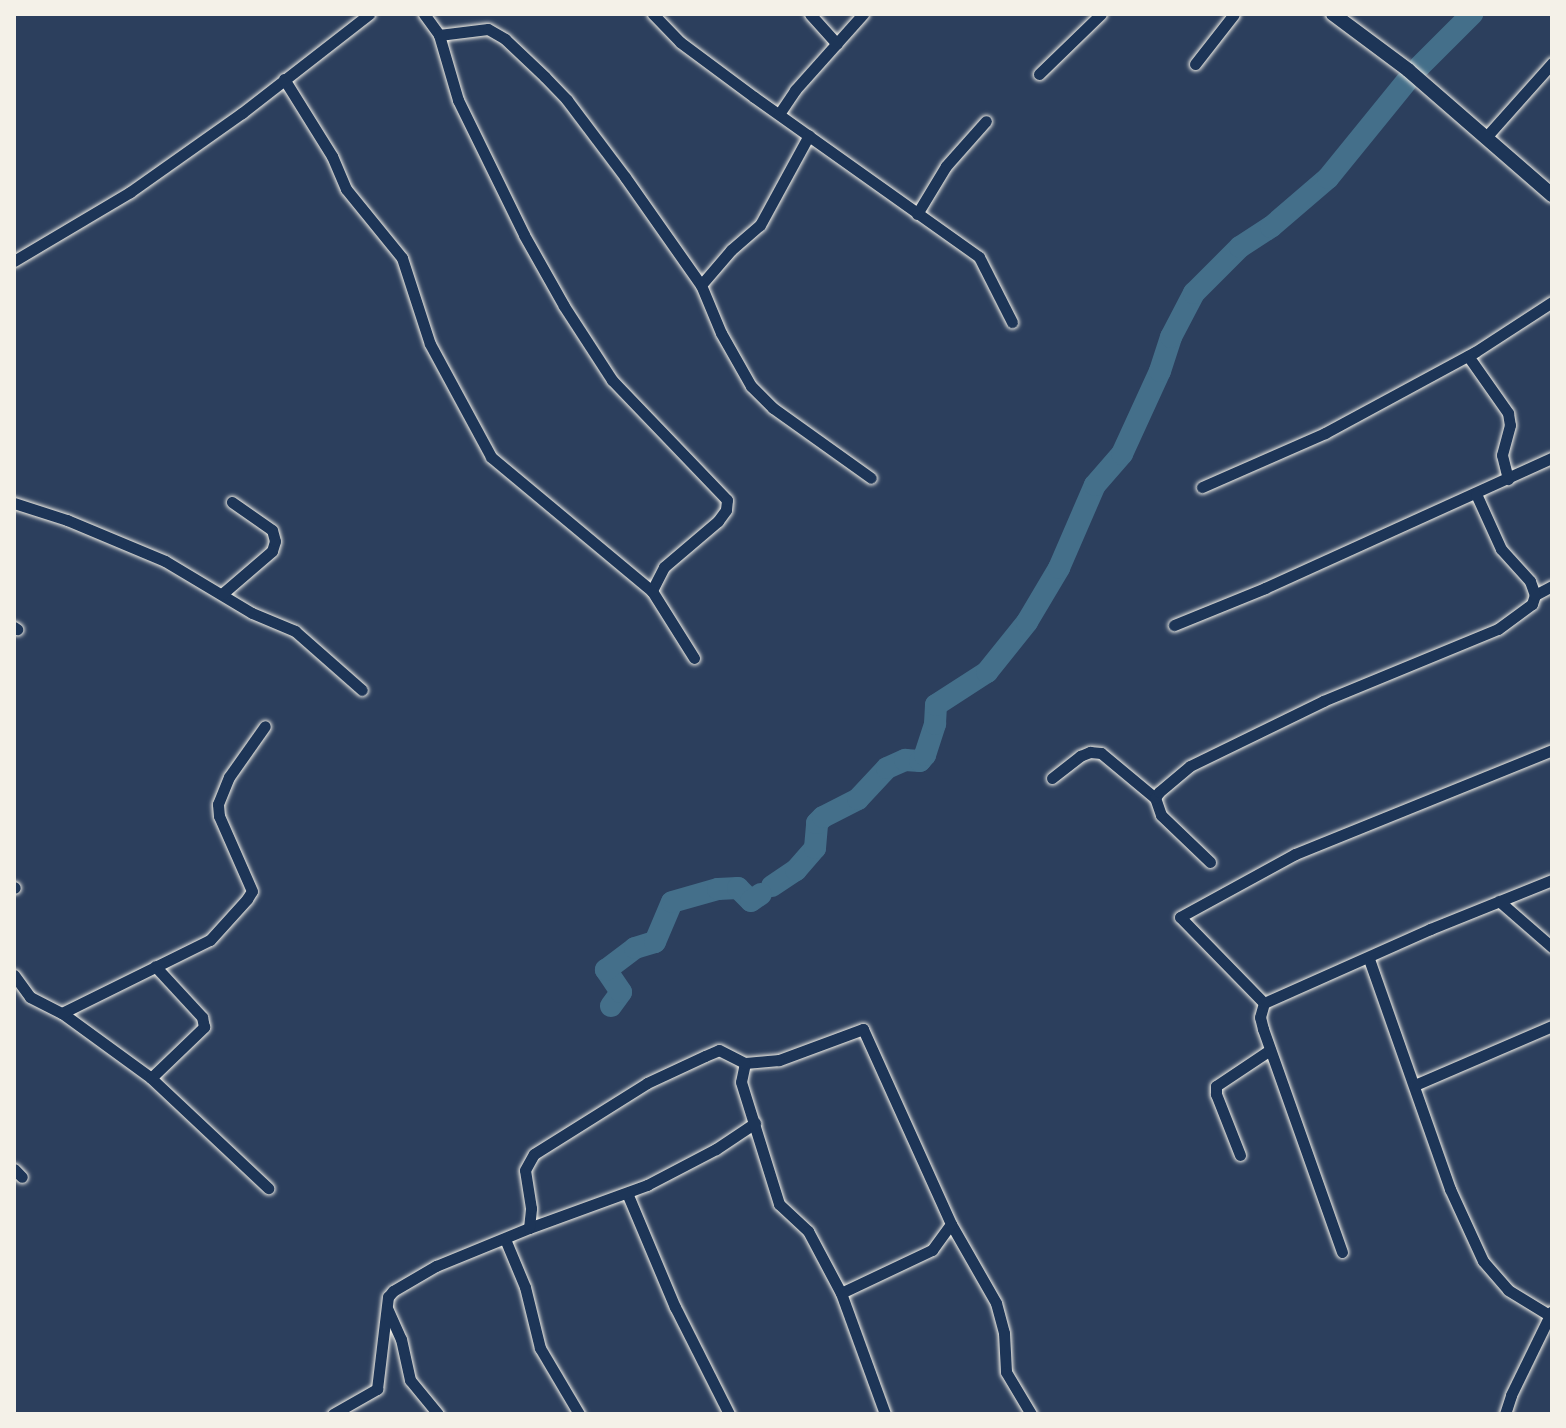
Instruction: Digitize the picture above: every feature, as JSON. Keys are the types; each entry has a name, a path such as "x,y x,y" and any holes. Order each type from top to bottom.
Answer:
{"street":[{"path":"14,261 130,192 369,14"},
{"path":"424,14 439,35 458,100 524,235 564,306 612,380 727,500 726,510 718,521 664,567 652,591"},
{"path":"653,14 680,42 979,257 1012,322"},
{"path":"810,14 837,44"},
{"path":"779,114 795,90 863,14"},
{"path":"1039,74 1101,14"},
{"path":"1195,64 1234,14"},
{"path":"1333,14 1408,70 1552,195"},
{"path":"439,35 488,29 505,39 567,100 701,285 721,333 751,386 773,408 871,478"},
{"path":"1487,136 1552,63"},
{"path":"284,79 332,156 346,189 402,258 430,344 491,457 652,591 694,658"},
{"path":"917,214 946,166 986,121"},
{"path":"701,285 731,250 760,225 809,135"},
{"path":"1202,487 1293,444 1325,433 1468,356 1552,302"},
{"path":"1468,356 1508,413 1510,425 1502,455 1508,479"},
{"path":"1174,625 1552,458"},
{"path":"1476,494 1501,549 1524,571 1535,595"},
{"path":"222,594 272,551 275,541 272,530 232,502"},
{"path":"14,503 67,520 165,561 295,631 362,690"},
{"path":"1155,798 1190,766 1323,701 1498,629 1522,613 1535,595 1552,586"},
{"path":"62,1013 210,940 252,891 219,816 218,804 229,777 265,726"},
{"path":"1264,1003 1180,917 1295,854 1552,750"},
{"path":"1052,778 1080,756 1090,752 1101,753 1155,798 1161,815 1210,862"},
{"path":"1264,1003 1552,880"},
{"path":"1499,901 1552,947"},
{"path":"1369,959 1450,1189 1483,1261 1508,1290 1550,1313 1505,1414"},
{"path":"151,1078 204,1027 202,1017 155,966"},
{"path":"14,975 30,997 62,1013 151,1078 268,1188"},
{"path":"1264,1003 1260,1017 1270,1050 1342,1252"},
{"path":"1415,1085 1552,1026"},
{"path":"529,1228 531,1208 525,1170 534,1154 647,1083 719,1050 745,1063 779,1060 863,1029 951,1224 996,1303 1004,1333 1006,1372 1031,1414"},
{"path":"1240,1155 1216,1094 1216,1086 1270,1050"},
{"path":"745,1063 741,1082 779,1204 808,1231 841,1293 885,1414"},
{"path":"333,1414 377,1389 388,1297 403,1284 444,1262 627,1193 716,1149 755,1123"},
{"path":"627,1193 675,1307 729,1414"},
{"path":"841,1293 932,1250 951,1224"},
{"path":"505,1239 525,1287 540,1348 579,1414"},
{"path":"386,1307 401,1339 410,1380 438,1414"}],"waterway":[{"path":"1420,66 1472,14"},
{"path":"772,886 796,870 815,848 817,823 823,817 858,799 887,768 905,760 920,761 925,755 935,724 936,705 987,672 1027,622 1059,568 1095,485 1122,454 1160,371 1171,337 1194,293 1240,247 1271,227 1328,178 1406,82"},
{"path":"611,1006 621,992 606,970 635,948 655,942 672,902 718,889 738,888 751,901 761,894"}]}
